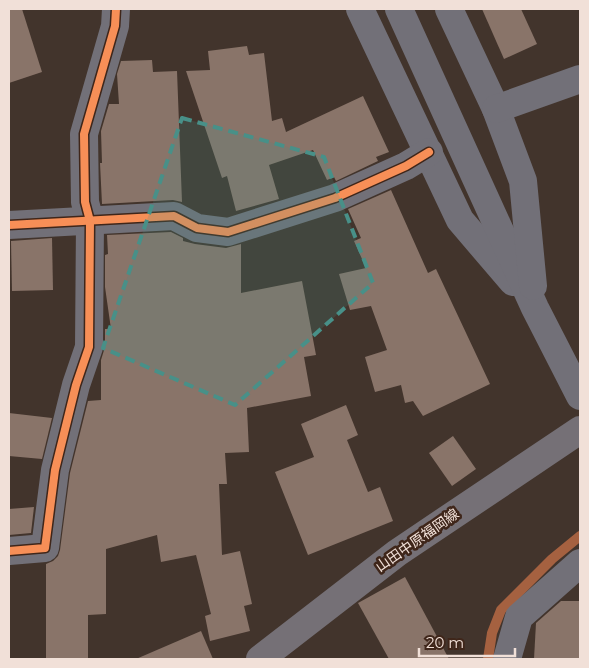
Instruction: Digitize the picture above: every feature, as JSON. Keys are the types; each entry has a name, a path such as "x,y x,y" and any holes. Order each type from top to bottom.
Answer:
{"main road":[{"name":"山田中原福岡線","path":"260,659 397,553 580,430"}],"street":[{"path":"9,551 44,548 55,470 76,385 89,347 90,221 85,202 84,134 115,26 116,9"},
{"path":"360,9 460,220 535,308"},
{"path":"399,9 535,308 580,396"},
{"path":"449,9 496,109 523,181 535,308"},
{"path":"496,109 580,79"},
{"path":"9,225 174,216 197,228 228,232 335,198 406,166 429,152"},
{"path":"507,659 519,617 580,564"}],"highlighted area":[{"path":"182,118 324,157 373,283 235,405 103,348"}],"building":[{"path":"9,9 22,9 42,72 9,83"},
{"path":"482,9 521,9 537,44 504,59"},
{"path":"247,46 249,55 264,53 272,121 282,118 286,132 363,96 389,152 376,157 378,161 336,181 334,177 327,180 313,150 269,165 279,199 236,211 227,176 222,178 186,71 210,70 208,51"},
{"path":"152,60 153,72 177,71 182,202 173,200 102,204 101,131 109,104 119,104 117,74 121,61"},
{"path":"391,190 428,273 436,269 490,384 423,416 413,401 405,403 401,385 375,392 365,357 387,350 371,306 350,310 339,274 366,268 354,241 361,238 348,209"},
{"path":"171,232 183,238 183,241 195,244 226,248 241,244 241,293 302,281 316,355 304,357 311,396 247,408 249,452 225,453 227,484 219,484 222,555 240,551 252,604 244,606 250,631 210,641 205,616 211,614 196,555 161,562 157,535 106,549 106,614 88,615 88,658 46,659 46,564 58,556 60,550 70,473 88,401 101,400 101,360 105,347 105,329 111,329 105,287 105,255 108,254 107,235"},
{"path":"52,238 53,290 12,291 11,241"},
{"path":"346,405 358,435 347,440 368,492 380,487 393,521 308,555 275,472 314,457 301,424"},
{"path":"9,413 52,418 42,459 9,456"},
{"path":"453,436 476,469 452,486 429,453"},
{"path":"34,507 31,533 9,535 9,509"},
{"path":"405,577 449,659 389,659 358,603"},
{"path":"561,601 580,601 580,659 534,659 536,623"},
{"path":"201,631 213,659 136,659"}],"waterway":[{"path":"488,659 492,633 501,610 552,559 580,536"}],"cycle path":[{"path":"9,551 45,548 55,470 76,385 89,347 90,221 85,202 84,134 115,26 116,9"},
{"path":"9,225 174,216 197,228 228,232 335,198 406,166 429,152"}]}
